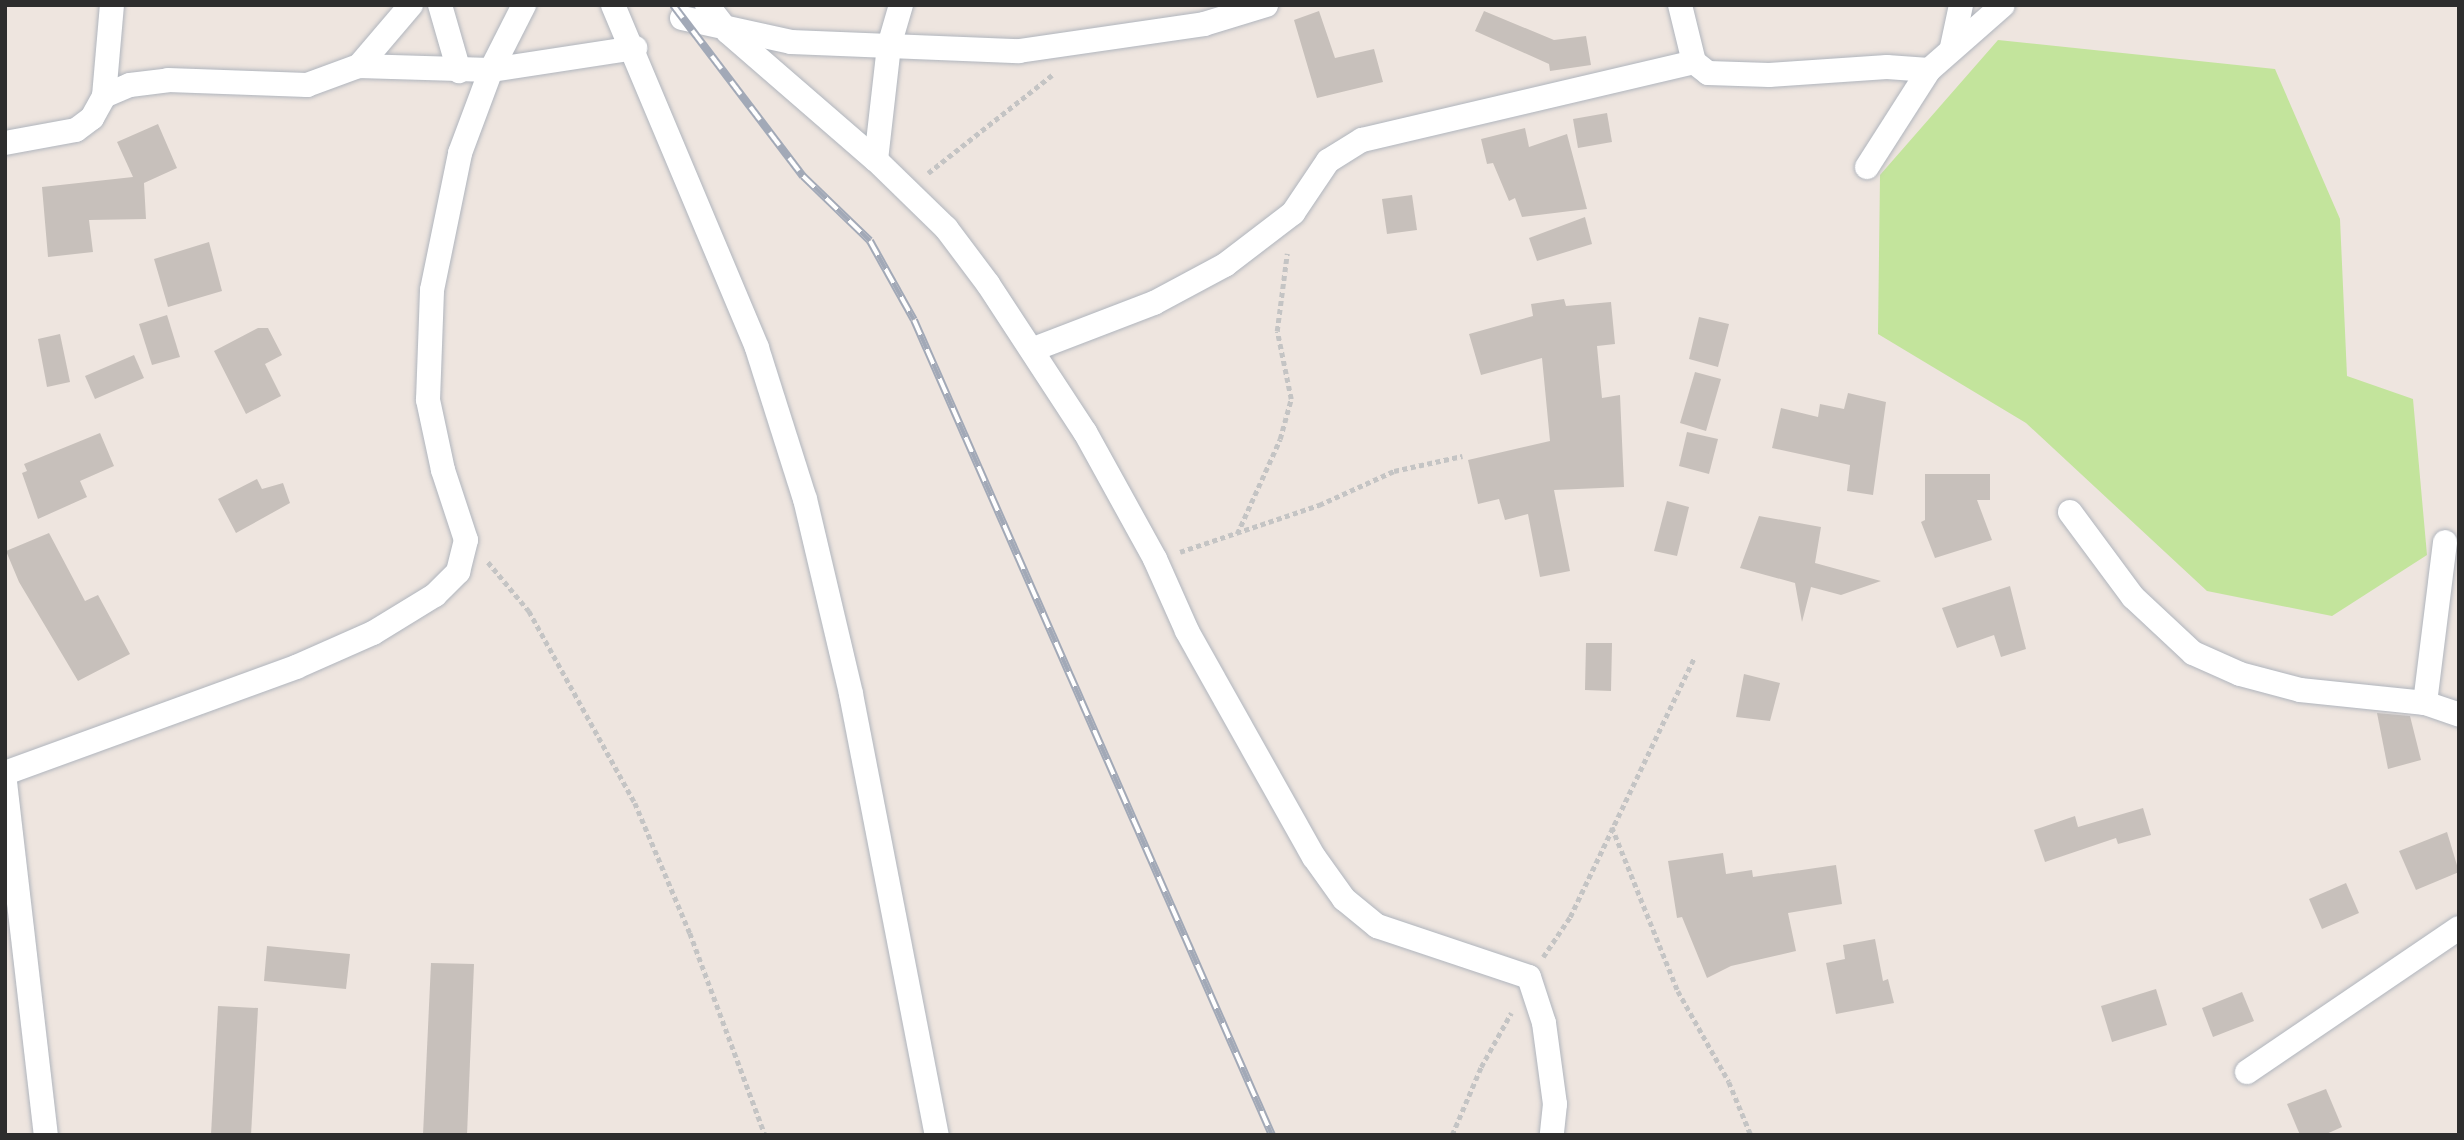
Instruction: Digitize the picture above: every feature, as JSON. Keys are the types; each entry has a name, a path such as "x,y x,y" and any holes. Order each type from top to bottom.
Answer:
{"street":[{"path":"5,143 76,130 92,118 104,96 112,5"},
{"path":"359,66 411,5"},
{"path":"440,5 459,71"},
{"path":"5,773 249,685 373,633 443,587 458,572 466,540 443,470 428,400 432,290 460,153 491,70 524,5"},
{"path":"613,5 635,48 757,348 805,499 851,694 937,1135"},
{"path":"707,5 728,32 876,160 946,228 1034,349 1155,559 1187,631 1314,856 1344,899 1377,926 1529,977 1544,1023 1555,1104 1552,1135"},
{"path":"876,160 889,46 901,5"},
{"path":"682,18 728,32 791,42 1019,51 1204,24 1266,5"},
{"path":"1680,5 1694,62 1708,73 1727,76 1887,67 1928,70"},
{"path":"1952,47 1961,5"},
{"path":"1867,167 1928,70 2003,5"},
{"path":"104,96 130,85 168,80 307,85 359,66 491,70 635,48"},
{"path":"1034,349 1190,286 1268,236 1293,213 1328,161 1362,140 1694,62"},
{"path":"2070,512 2133,597 2193,653 2240,674 2300,690 2425,703 2459,715"},
{"path":"2425,703 2445,542"},
{"path":"5,782 46,1135"},
{"path":"2247,1072 2459,928"}],"path":[{"path":"906,190 1090,42"},
{"path":"1237,534 1280,439 1291,399 1277,331 1293,213"},
{"path":"1155,559 1237,534 1344,495 1394,471 1462,456"},
{"path":"466,540 529,611 635,803 690,933 765,1135"},
{"path":"1452,1135 1481,1067 1529,977 1570,917 1694,658"},
{"path":"1612,826 1678,991 1729,1082 1751,1135"}],"green space":[{"path":"1998,40 2275,69 2340,219 2347,376 2413,399 2427,555 2332,616 2207,591 2026,423 1878,334 1880,175"}],"building":[{"path":"1319,11 1335,58 1374,49 1383,82 1317,98 1294,20"},
{"path":"1484,11 1554,40 1586,36 1591,65 1550,71 1549,64 1475,31"},
{"path":"1607,113 1612,142 1578,148 1573,119"},
{"path":"158,124 177,168 144,183 146,219 89,220 93,252 48,257 42,187 133,177 117,142"},
{"path":"1525,128 1529,147 1567,134 1587,209 1522,217 1515,198 1509,201 1493,163 1487,164 1481,139"},
{"path":"1412,195 1417,230 1387,234 1382,199"},
{"path":"1585,217 1592,244 1537,261 1529,238"},
{"path":"209,242 222,291 168,307 154,259"},
{"path":"1564,299 1566,306 1611,302 1615,344 1597,346 1602,398 1620,395 1624,487 1554,490 1570,571 1540,577 1528,514 1505,520 1499,499 1478,504 1468,460 1550,441 1542,358 1481,375 1469,334 1533,316 1531,304"},
{"path":"167,315 180,357 152,365 139,324"},
{"path":"1699,317 1729,324 1718,367 1689,359"},
{"path":"258,328 268,328 282,355 265,364 281,396 246,414 214,351"},
{"path":"60,334 70,382 47,387 38,339"},
{"path":"134,355 144,378 95,399 85,376"},
{"path":"1695,372 1721,379 1706,431 1680,423"},
{"path":"1848,393 1886,402 1873,495 1847,491 1850,465 1772,448 1781,408 1818,417 1820,404 1844,409"},
{"path":"1687,432 1718,439 1709,474 1679,466"},
{"path":"100,433 114,466 80,481 87,497 38,519 22,473 27,471 24,464"},
{"path":"1925,474 1990,474 1990,500 1977,500 1992,540 1935,558 1921,522 1925,520"},
{"path":"257,479 262,489 283,483 290,503 236,533 218,499"},
{"path":"1667,501 1689,507 1677,556 1654,551"},
{"path":"1759,516 1821,527 1815,563 1881,581 1841,595 1811,587 1802,622 1795,583 1740,568"},
{"path":"49,533 85,601 98,595 130,654 78,681 19,582 6,551"},
{"path":"2010,586 2026,649 2001,657 1994,635 1957,648 1942,608"},
{"path":"1586,643 1612,643 1611,691 1585,690"},
{"path":"1744,674 1780,683 1770,721 1736,717"},
{"path":"2377,713 2410,716 2421,760 2388,769"},
{"path":"2143,808 2151,835 2118,844 2116,838 2045,862 2034,830 2075,816 2078,827"},
{"path":"2447,832 2459,872 2416,890 2399,851"},
{"path":"1723,853 1726,874 1752,870 1753,877 1836,865 1842,904 1788,913 1796,951 1731,966 1707,978 1682,917 1677,918 1668,861"},
{"path":"2346,883 2359,913 2322,929 2309,899"},
{"path":"1875,939 1883,981 1888,979 1894,1003 1836,1014 1826,963 1845,959 1843,945"},
{"path":"267,946 350,954 346,989 264,981"},
{"path":"431,963 474,964 467,1135 423,1135"},
{"path":"2156,989 2167,1025 2112,1042 2101,1006"},
{"path":"2242,992 2254,1021 2213,1037 2202,1008"},
{"path":"218,1006 258,1008 251,1135 211,1135"},
{"path":"2326,1089 2342,1127 2324,1135 2300,1135 2287,1104"}],"railway":[{"path":"673,5 803,176 870,241 914,320 1272,1135"}]}
